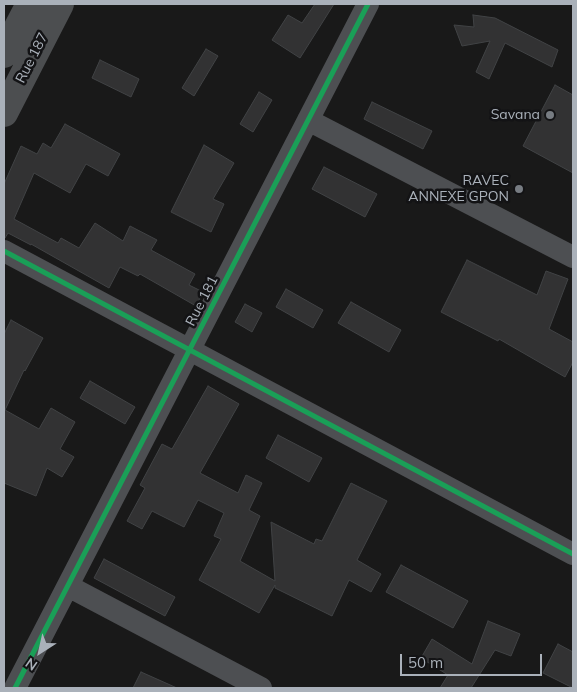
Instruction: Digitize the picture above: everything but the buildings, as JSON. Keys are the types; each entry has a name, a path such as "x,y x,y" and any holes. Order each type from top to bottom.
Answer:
{"street":[{"name":"Rue 187","path":"4,54 30,4"},
{"name":"Rue 187","path":"4,113 60,4"},
{"name":"Rue 181","path":"15,688 368,4"},
{"path":"308,120 573,257"},
{"path":"4,252 573,554"},
{"path":"68,586 261,688"}],"cycle path":[{"path":"15,688 368,4"},
{"path":"4,251 573,554"}],"place":[{"name":"Savana","path":"550,115"},
{"name":"RAVEC ANNEXE GPON","path":"519,189"}]}
